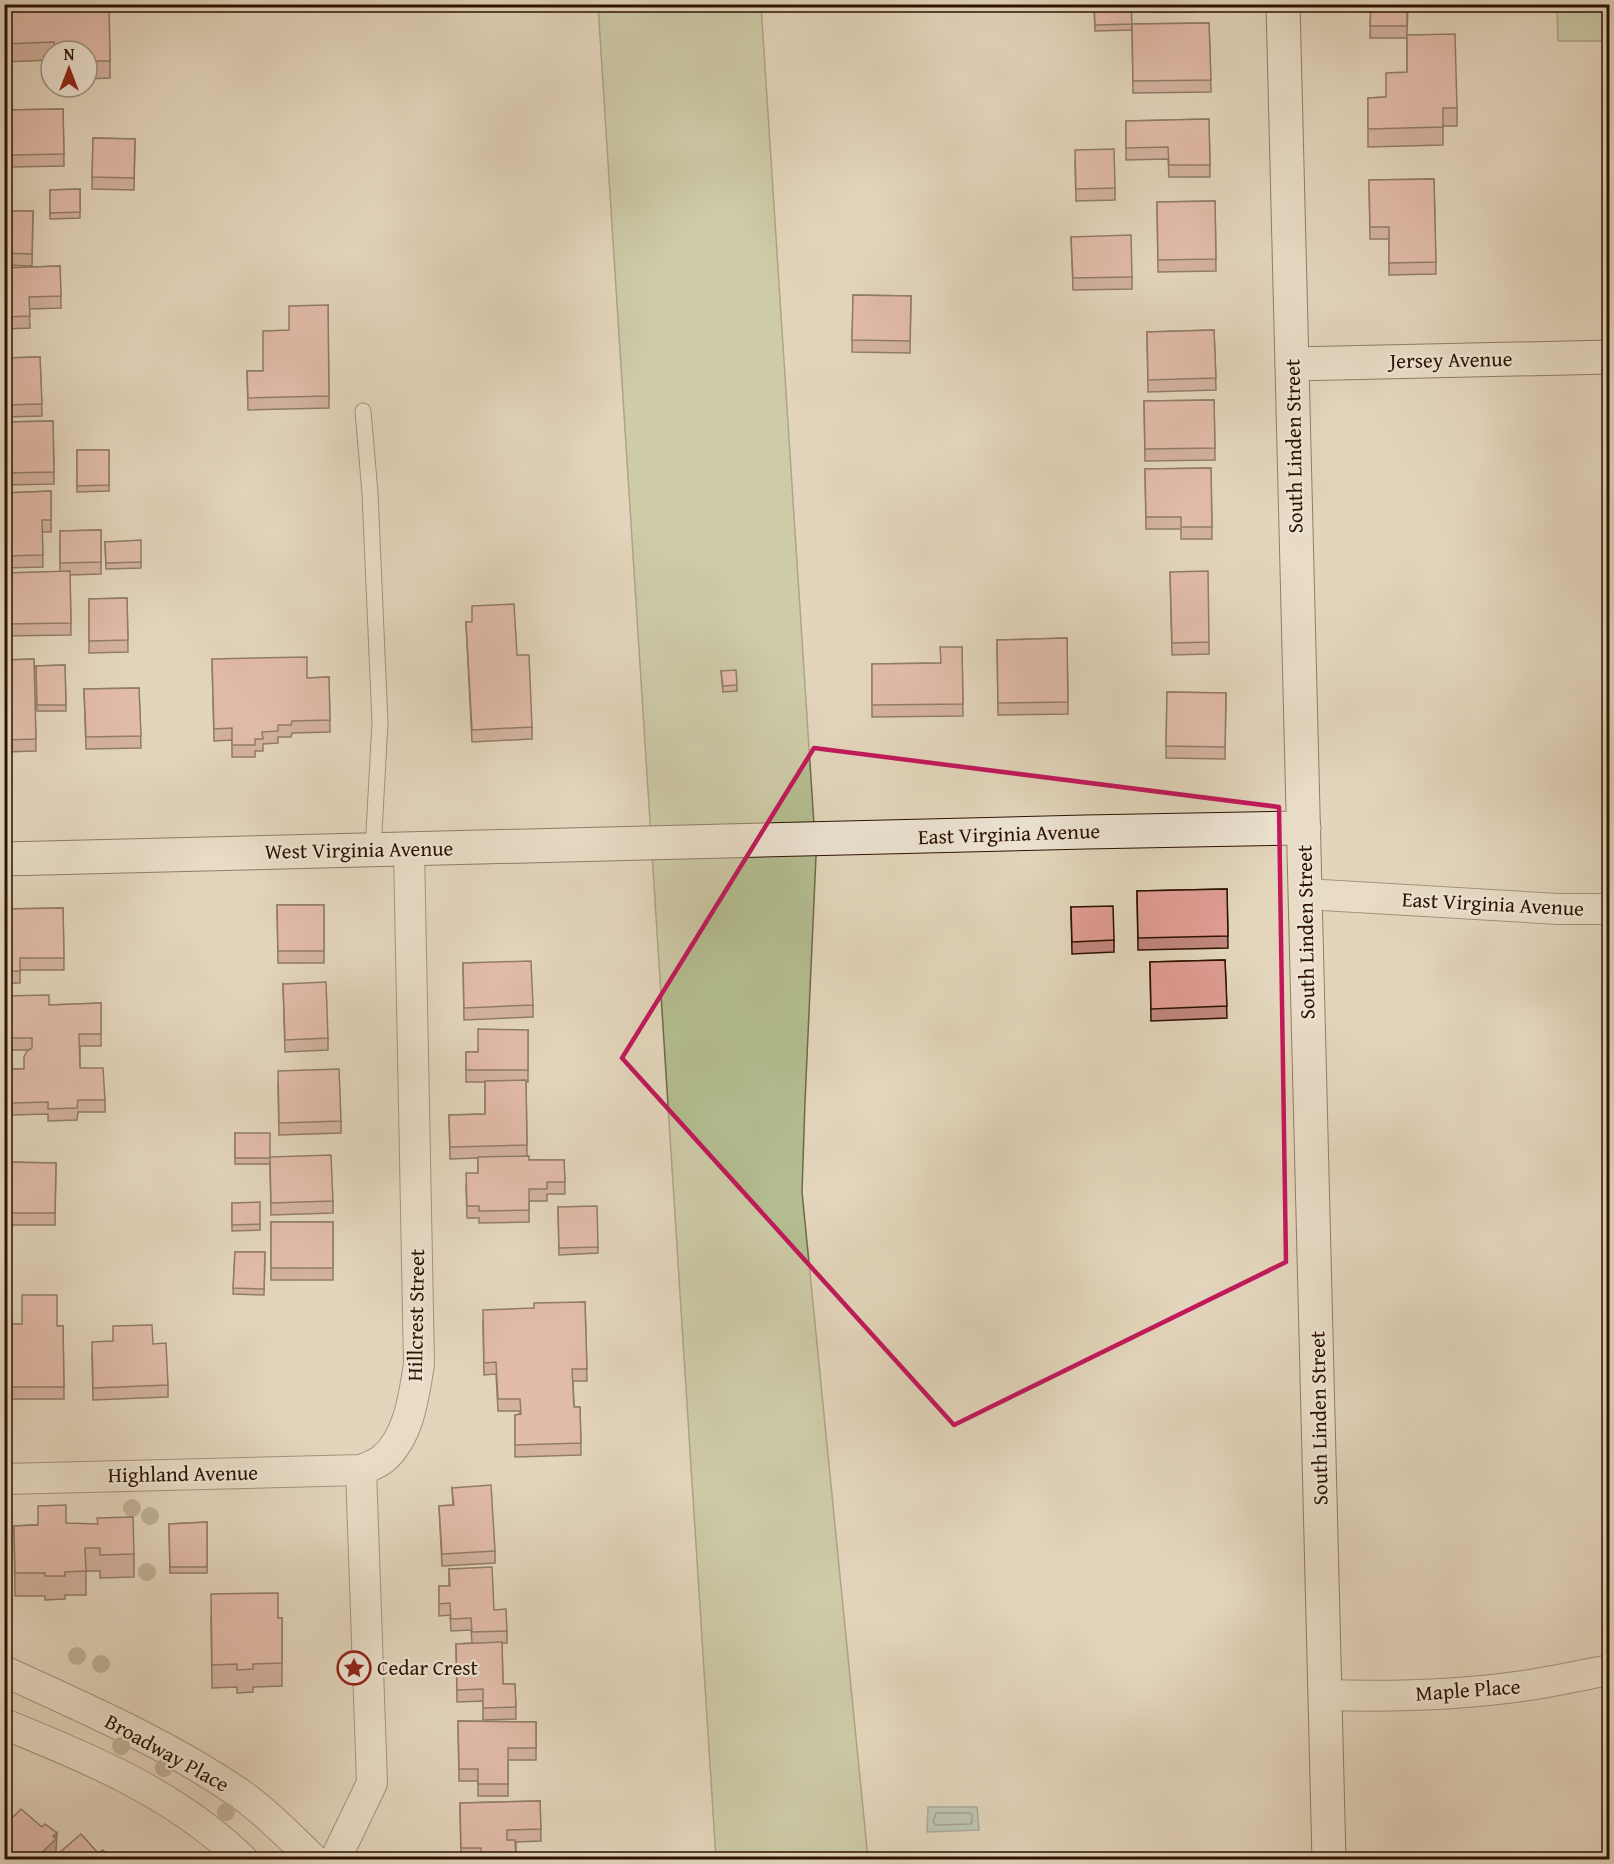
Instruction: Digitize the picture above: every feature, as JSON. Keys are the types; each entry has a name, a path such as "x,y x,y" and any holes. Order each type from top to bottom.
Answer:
{"main road":[{"name":"South Linden Street","path":"1283,4 1329,1860"},
{"name":"Jersey Avenue","path":"1292,364 1610,357"},
{"name":"East Virginia Avenue","path":"714,841 1304,828"},
{"name":"West Virginia Avenue","path":"4,860 714,841"}],"street":[{"name":"Hillcrest Street","path":"361,1470 382,1460 404,1428 414,1399 419,1364 409,849"},
{"name":"East Virginia Avenue","path":"1305,894 1559,909 1610,909"},
{"name":"Highland Avenue","path":"4,1479 361,1470"},
{"path":"335,1860 372,1783 361,1470"},
{"name":"Maple Place","path":"1325,1695 1371,1696 1476,1691 1524,1686 1610,1670"},
{"name":"Broadway Place","path":"4,1671 154,1742 230,1788 279,1827 314,1860"},
{"name":"Broadway Place","path":"4,1724 116,1772 172,1805 225,1842 243,1860"}],"lane":[{"path":"363,411 370,493 380,723 373,850"}],"highlighted area":[{"path":"814,748 1279,807 1286,1262 954,1425 622,1058"}],"green space":[{"path":"598,5 761,5 816,856 802,1192 868,1859 716,1859"},
{"path":"1557,5 1609,5 1609,41 1558,41"}],"water":[{"path":"928,1807 977,1807 979,1830 927,1832"}],"building":[{"path":"4,4 109,4 110,61 99,61 99,39 39,39 39,43 4,44"},
{"path":"1094,4 1131,4 1132,24 1095,25"},
{"path":"1371,4 1407,4 1407,26 1370,26"},
{"path":"1209,23 1211,80 1133,81 1132,24"},
{"path":"1455,34 1457,108 1443,108 1443,127 1368,129 1368,98 1386,97 1386,73 1407,72 1407,35"},
{"path":"63,109 64,154 11,155 11,170 4,170 4,110"},
{"path":"1209,119 1210,165 1169,165 1168,147 1126,148 1126,121"},
{"path":"93,138 135,139 134,178 92,177"},
{"path":"1114,149 1115,188 1076,189 1075,150"},
{"path":"1434,179 1436,262 1389,263 1389,227 1370,227 1369,180"},
{"path":"80,189 80,212 50,213 50,190"},
{"path":"1215,201 1216,259 1158,260 1157,202"},
{"path":"4,211 33,211 32,254 4,253"},
{"path":"1131,235 1132,277 1073,278 1071,237"},
{"path":"60,266 61,296 29,297 30,316 4,317 4,268"},
{"path":"853,295 911,296 910,341 852,340"},
{"path":"328,305 329,396 248,398 247,371 263,371 263,331 289,330 289,306"},
{"path":"1214,330 1216,378 1148,380 1147,332"},
{"path":"40,357 42,404 4,405 4,358"},
{"path":"1214,400 1215,448 1145,449 1144,401"},
{"path":"53,421 54,472 4,473 4,422"},
{"path":"77,450 109,450 109,485 77,486"},
{"path":"1211,468 1212,527 1181,527 1181,517 1146,517 1145,469"},
{"path":"51,491 51,520 42,520 43,555 4,556 4,493"},
{"path":"101,530 101,562 60,563 60,531"},
{"path":"141,540 141,562 106,563 105,542"},
{"path":"70,571 71,623 4,624 4,573"},
{"path":"1208,571 1209,642 1172,643 1170,572"},
{"path":"127,598 128,640 89,641 89,599"},
{"path":"514,604 517,655 529,655 532,727 472,730 466,622 472,622 472,606"},
{"path":"1067,638 1068,702 998,703 997,640"},
{"path":"940,647 962,647 963,704 872,705 872,664 941,663"},
{"path":"307,657 307,678 329,677 330,720 292,721 291,725 278,725 278,731 262,732 263,739 255,739 255,745 232,745 232,728 214,729 212,659"},
{"path":"34,659 36,739 4,740 4,660"},
{"path":"65,665 66,705 37,705 36,666"},
{"path":"736,670 737,685 723,686 721,671"},
{"path":"139,688 141,736 86,737 84,689"},
{"path":"1167,692 1226,693 1225,747 1166,746"},
{"path":"1227,889 1228,936 1138,938 1137,891"},
{"path":"277,905 324,905 324,951 278,951"},
{"path":"1113,906 1114,940 1072,942 1071,907"},
{"path":"63,908 64,958 20,958 20,971 4,971 4,909"},
{"path":"1225,960 1227,1006 1151,1009 1150,962"},
{"path":"531,961 533,1005 464,1008 463,963"},
{"path":"326,982 328,1038 285,1040 283,984"},
{"path":"49,995 49,1005 101,1003 101,1034 79,1034 80,1068 103,1068 105,1100 78,1100 77,1108 48,1109 48,1102 12,1103 11,1069 24,1069 24,1057 32,1048 32,1038 4,1038 4,996"},
{"path":"478,1029 528,1030 528,1070 466,1070 466,1052 478,1052"},
{"path":"339,1069 341,1121 279,1123 278,1071"},
{"path":"526,1080 527,1145 450,1147 449,1115 485,1114 485,1081"},
{"path":"235,1133 270,1133 270,1158 235,1158"},
{"path":"331,1155 333,1201 271,1203 270,1157"},
{"path":"529,1156 529,1160 564,1160 565,1182 547,1182 547,1189 529,1189 529,1210 479,1211 479,1206 467,1206 466,1173 478,1173 478,1157"},
{"path":"4,1162 56,1163 55,1213 4,1213"},
{"path":"260,1202 260,1224 232,1225 232,1203"},
{"path":"597,1206 598,1247 559,1248 558,1207"},
{"path":"271,1222 333,1222 333,1268 271,1268"},
{"path":"235,1252 265,1252 264,1289 233,1288"},
{"path":"22,1295 57,1295 57,1326 63,1326 64,1387 4,1387 4,1324 22,1324"},
{"path":"585,1302 587,1369 572,1369 574,1407 580,1407 581,1443 515,1445 515,1415 521,1414 520,1399 498,1399 496,1362 484,1363 483,1310 534,1308 534,1303"},
{"path":"152,1325 153,1344 166,1343 168,1385 93,1388 92,1342 113,1341 113,1326"},
{"path":"491,1485 495,1551 442,1554 439,1506 454,1505 452,1488"},
{"path":"66,1505 66,1523 98,1524 97,1518 133,1517 134,1554 100,1555 100,1548 85,1548 86,1571 65,1572 65,1576 15,1573 14,1526 38,1525 38,1506"},
{"path":"207,1522 207,1567 170,1567 169,1524"},
{"path":"492,1567 494,1610 506,1609 507,1631 472,1632 471,1618 451,1619 450,1603 439,1604 439,1586 450,1586 449,1569"},
{"path":"278,1593 278,1618 282,1618 282,1663 253,1664 253,1669 237,1670 237,1664 212,1665 211,1594"},
{"path":"502,1642 503,1684 515,1684 516,1707 483,1708 483,1689 457,1690 456,1644"},
{"path":"458,1721 536,1722 536,1748 508,1748 508,1784 478,1784 478,1769 459,1769"},
{"path":"540,1801 541,1829 507,1830 507,1840 515,1840 516,1860 482,1860 481,1848 461,1848 460,1803"},
{"path":"21,1809 42,1827 45,1824 57,1833 53,1836 56,1839 34,1860 4,1860 4,1826"},
{"path":"81,1834 98,1853 103,1850 112,1860 51,1860"}],"place":[{"name":"Cedar Crest","path":"354,1668"}]}
